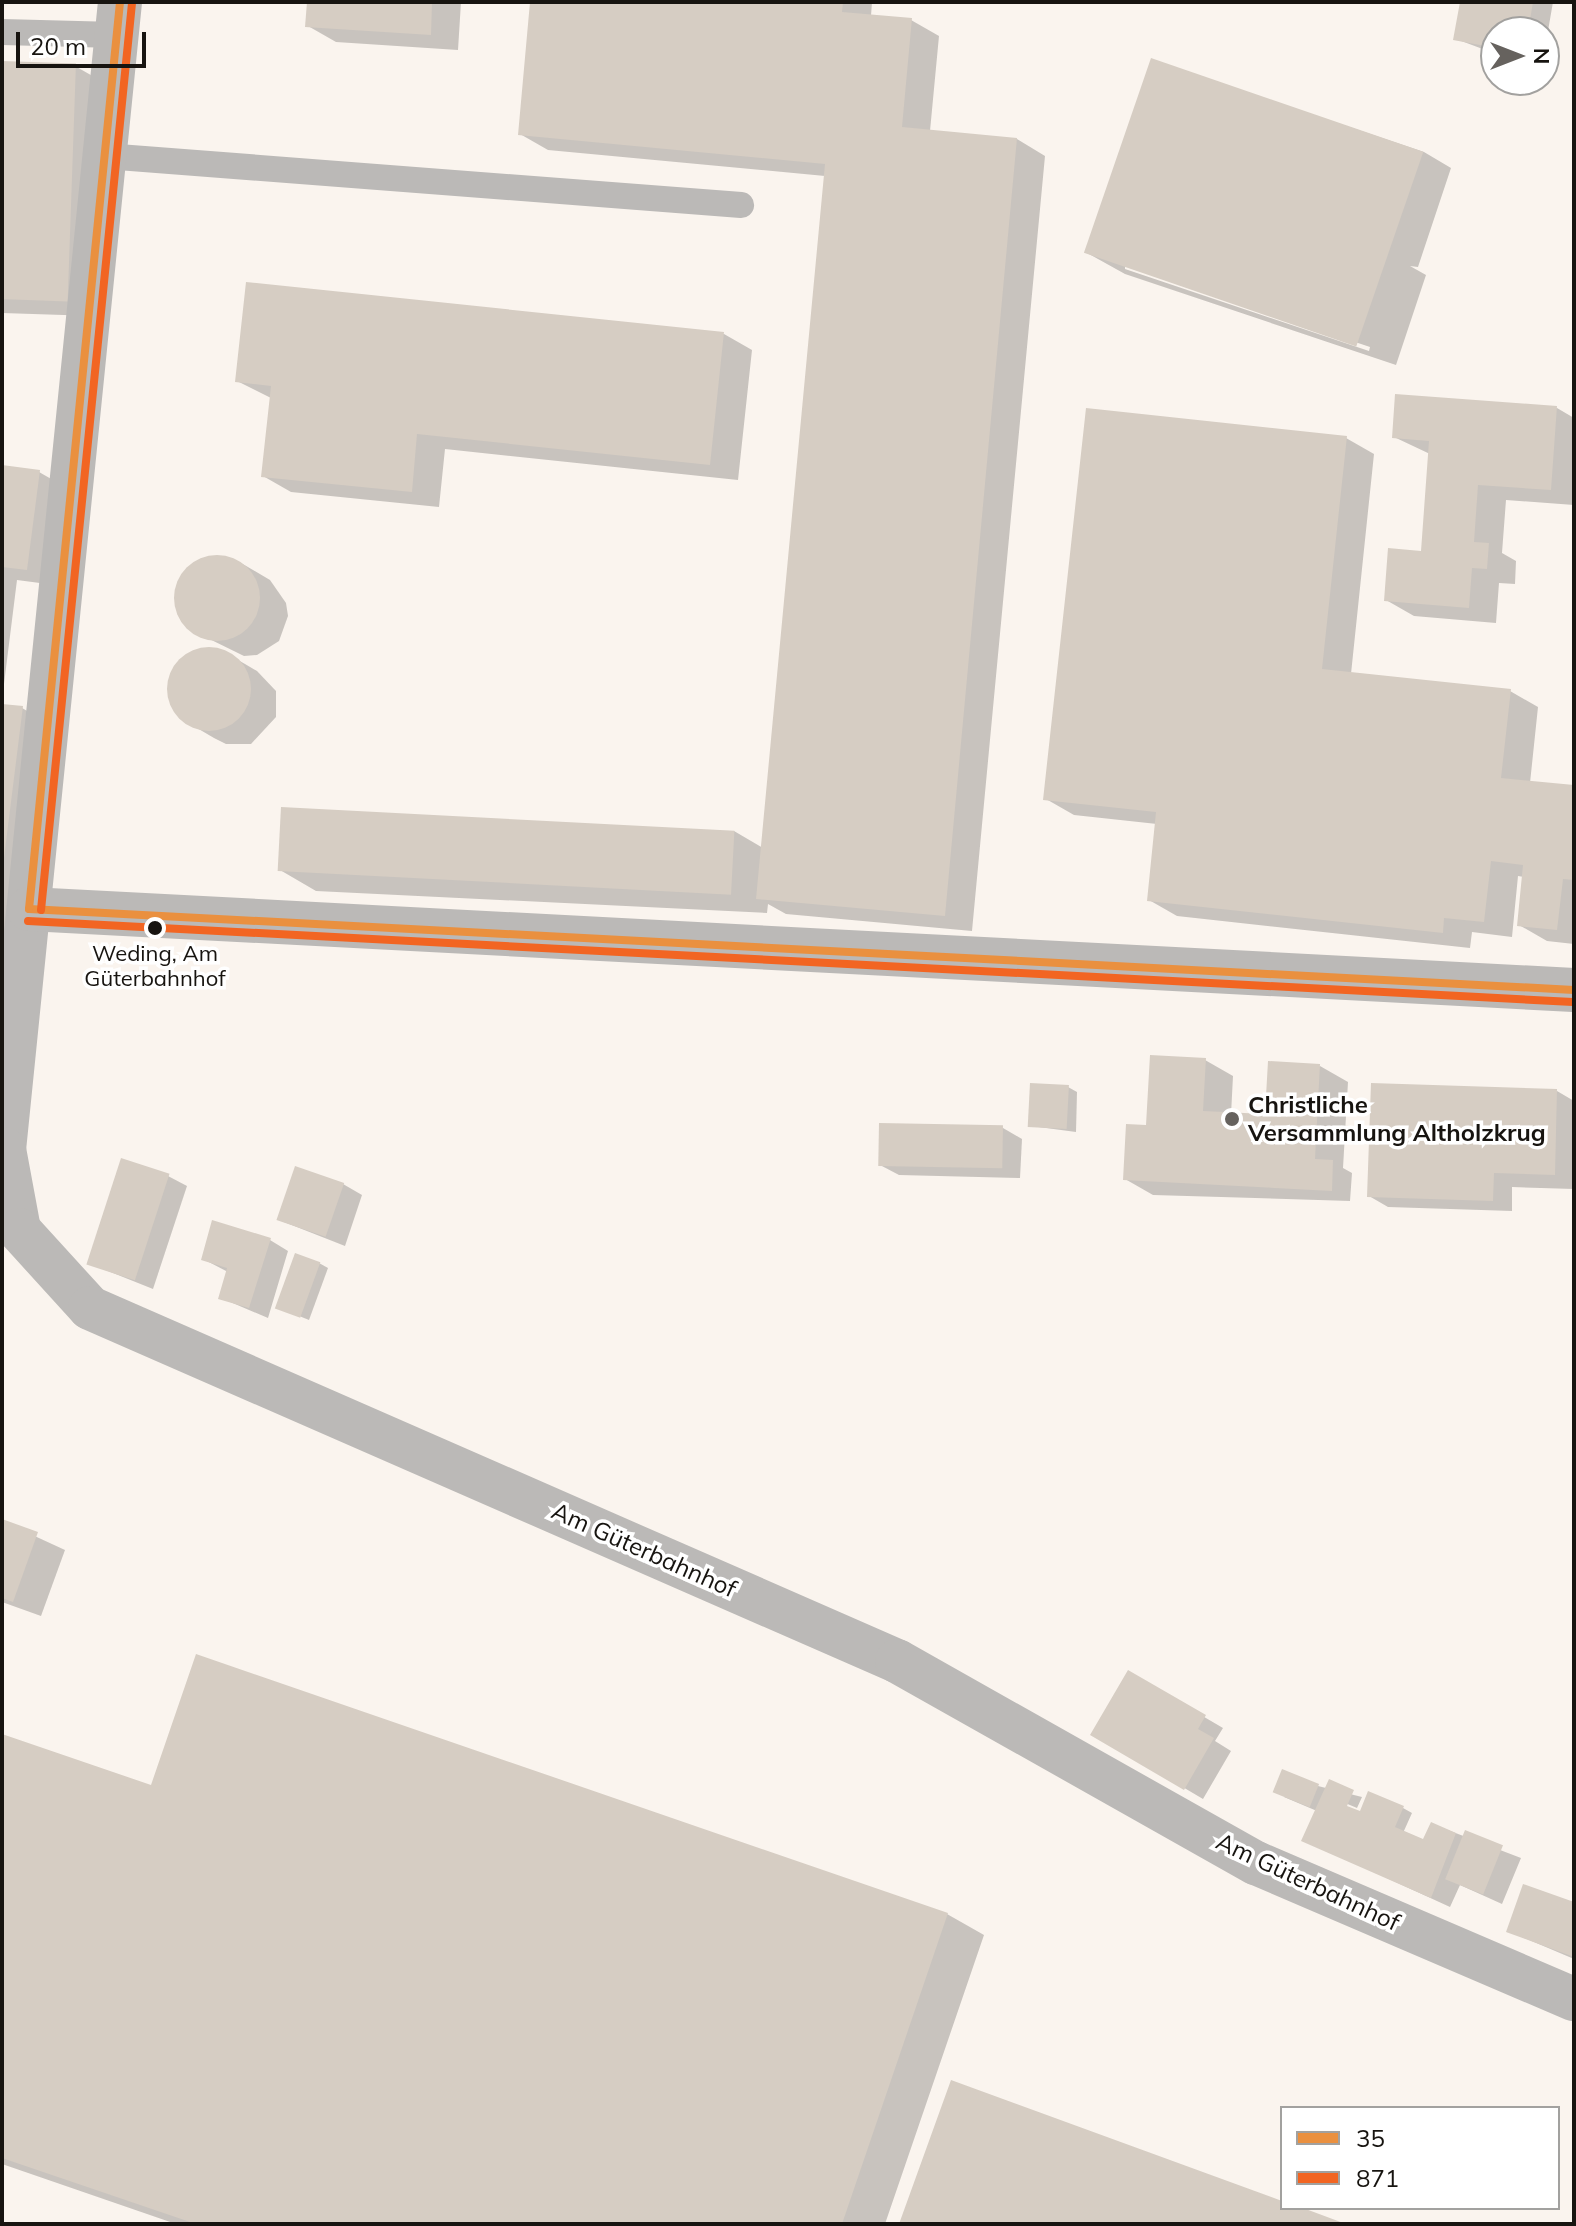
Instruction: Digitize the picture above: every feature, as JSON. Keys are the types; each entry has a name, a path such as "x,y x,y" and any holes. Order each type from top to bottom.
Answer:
{"street":[{"name":"Am Güterbahnhof","path":"118,18 4,1149 19,1230 90,1308 897,1661 1256,1863 1574,1999"},
{"path":"29,909 1574,990"}],"lane":[{"path":"2,32 118,18"},
{"path":"105,156 741,205"}],"building":[{"path":"307,2 432,2 431,35 305,27"},
{"path":"530,2 843,2 842,12 912,18 902,127 1017,138 945,916 756,899 825,164 518,135"},
{"path":"1460,2 1533,2 1531,16 1480,16 1480,45 1453,40"},
{"path":"1151,58 1423,152 1356,347 1084,253"},
{"path":"2,61 76,64 68,301 2,299"},
{"path":"246,282 724,332 710,465 417,434 412,492 261,477 271,386 235,382"},
{"path":"1395,394 1557,406 1551,490 1478,485 1474,542 1489,543 1487,569 1472,568 1469,608 1384,601 1388,548 1421,551 1429,441 1392,438"},
{"path":"1086,408 1347,436 1322,669 1511,689 1501,778 1574,785 1574,880 1563,879 1557,930 1517,926 1523,865 1491,861 1484,922 1444,918 1443,933 1147,901 1156,812 1043,800"},
{"path":"2,465 40,470 27,570 2,567"},
{"path":"217,555 241,562 253,574 260,598 253,622 241,634 217,641 193,634 181,622 174,598 181,574 193,562"},
{"path":"209,647 225,650 244,666 251,689 248,705 232,724 209,731 193,728 174,712 167,689 170,673 186,654"},
{"path":"2,704 23,706 4,858 2,858"},
{"path":"281,807 734,831 731,895 278,871"},
{"name":"Christliche Versammlung Altholzkrug","path":"1150,1055 1206,1058 1203,1111 1265,1114 1268,1061 1320,1064 1315,1159 1333,1160 1332,1191 1123,1180 1126,1124 1146,1125"},
{"path":"1030,1083 1069,1085 1067,1129 1028,1127"},
{"path":"1371,1083 1557,1089 1555,1175 1494,1173 1493,1201 1367,1197"},
{"path":"879,1123 1003,1125 1002,1168 878,1166"},
{"path":"121,1158 170,1174 135,1280 86,1265"},
{"path":"295,1166 344,1183 326,1237 276,1220"},
{"path":"212,1220 271,1238 249,1308 218,1299 227,1268 201,1260"},
{"path":"295,1253 320,1262 300,1318 275,1308"},
{"path":"2,1519 38,1532 13,1602 2,1598"},
{"path":"196,1654 948,1913 842,2224 196,2224 2,2158 2,1734 151,1785"},
{"path":"1128,1670 1206,1715 1198,1729 1214,1738 1184,1790 1090,1735"},
{"path":"1282,1769 1319,1784 1310,1807 1273,1792"},
{"path":"1329,1779 1354,1790 1347,1806 1360,1811 1368,1791 1404,1806 1395,1827 1423,1839 1431,1822 1456,1833 1431,1898 1301,1841"},
{"path":"1465,1830 1503,1845 1483,1894 1445,1879"},
{"path":"1523,1884 1574,1902 1574,1957 1506,1932"},
{"path":"951,2080 1280,2200 1280,2210 1308,2210 1346,2224 899,2224"}],"transit line":[{"name":"35","path":"29,909 120,2"},
{"name":"871","path":"41,910 132,3"},
{"name":"35","path":"29,909 1574,990"},
{"name":"871","path":"28,921 1573,1002"}],"place":[{"name":"Weding, Am Güterbahnhof","path":"155,928"},
{"name":"Christliche Versammlung Altholzkrug","path":"1232,1119"}]}
